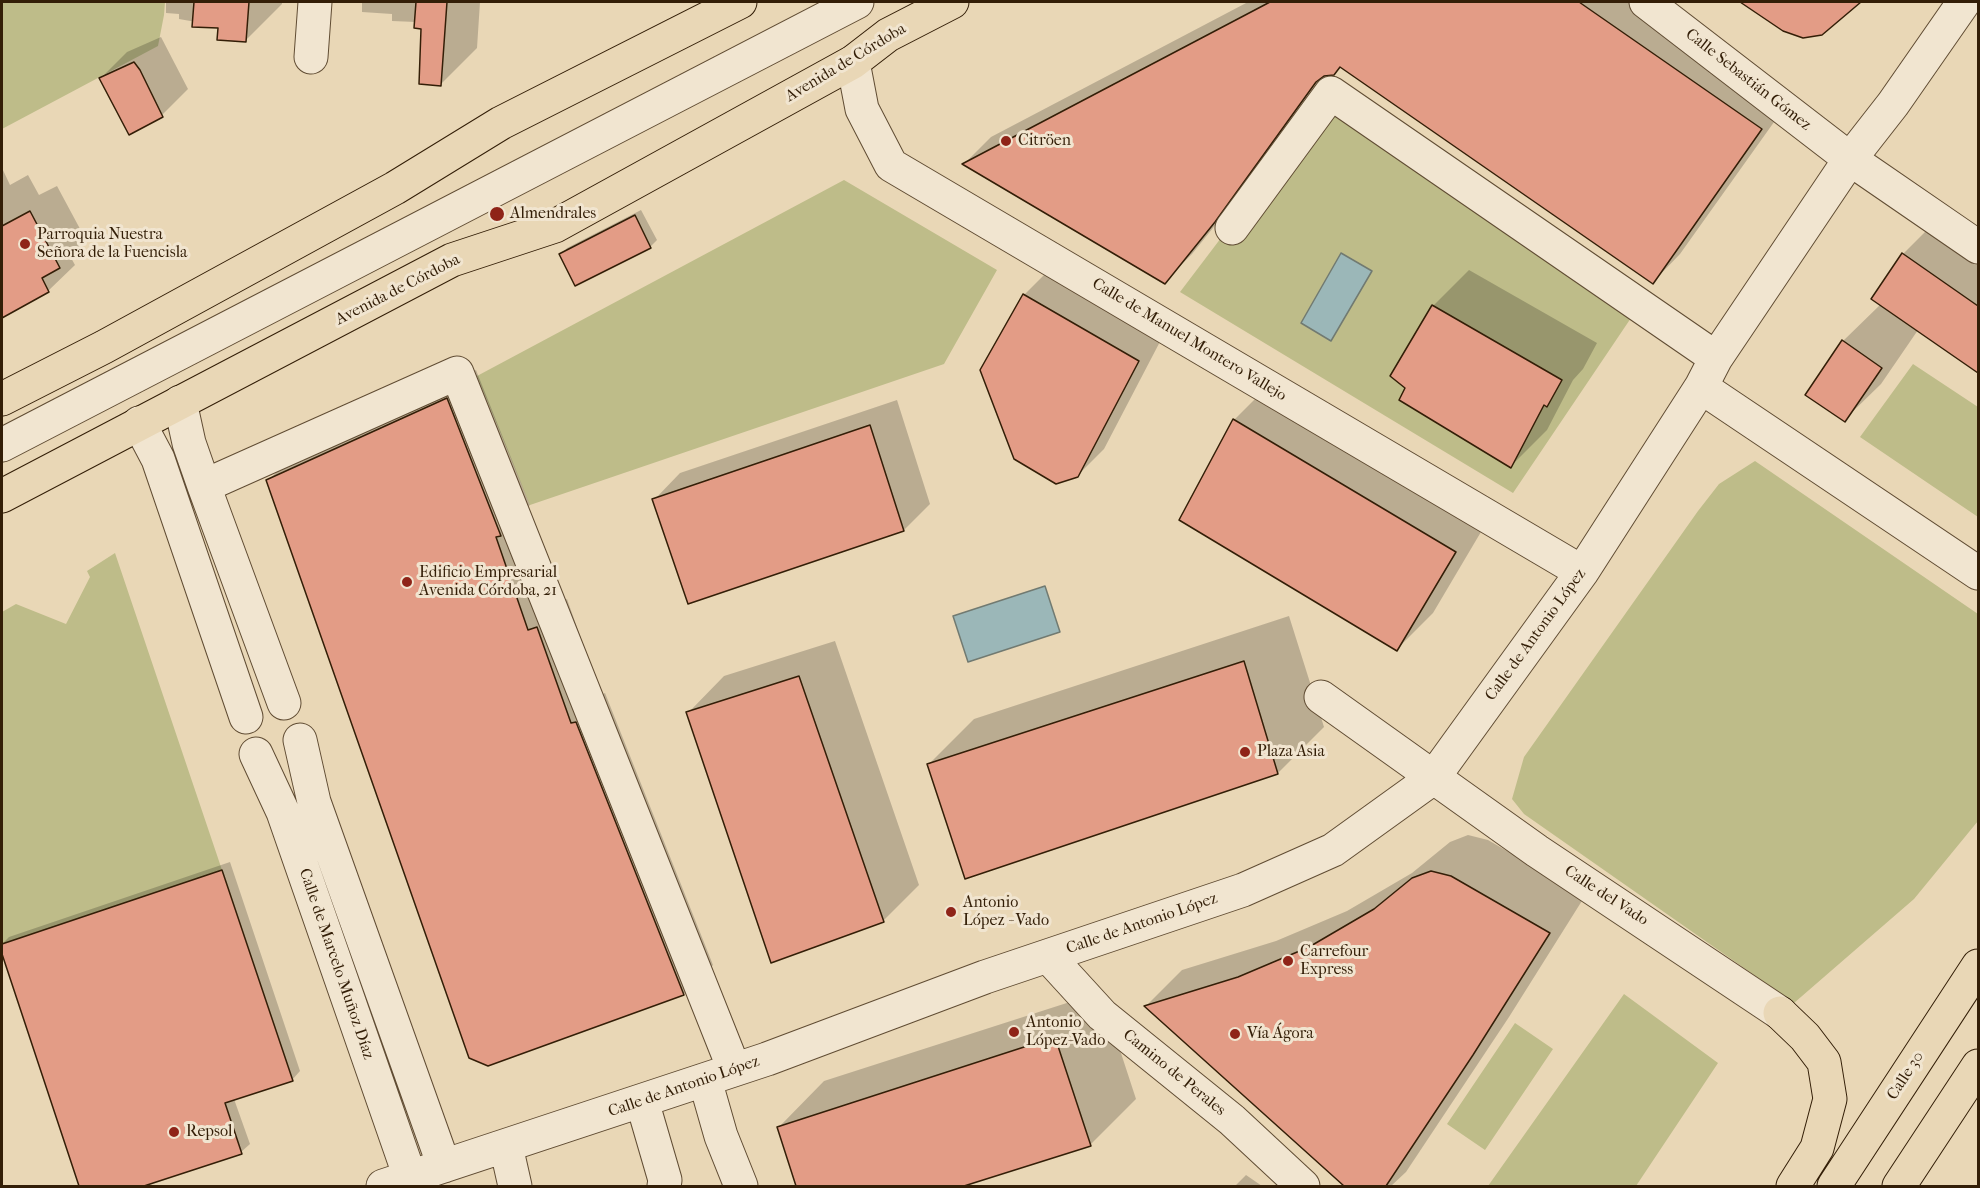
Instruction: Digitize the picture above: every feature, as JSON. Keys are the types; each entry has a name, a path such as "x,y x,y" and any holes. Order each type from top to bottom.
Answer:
{"main road":[{"path":"2,399 104,347 395,188 501,123 740,2"},
{"name":"Avenida de Córdoba","path":"2,496 452,260 555,226 853,62 888,35 952,2"},
{"name":"Calle 30","path":"1834,1186 1978,966"},
{"path":"1780,1013 1805,1037 1824,1062 1830,1099 1817,1148 1793,1186"},
{"path":"1899,1186 1978,1066"}],"street":[{"path":"311,57 315,2"},
{"path":"2,445 857,2"},
{"name":"Calle Sebastián Gómez","path":"1646,2 1850,159"},
{"name":"Calle de Antonio López","path":"397,1182 719,1075 986,977 1243,890 1333,850 1433,778 1582,572 1701,387 1716,358 1850,159 1893,104 1964,2"},
{"name":"Calle de Manuel Montero Vallejo","path":"853,62 862,109 891,165 1582,572"},
{"path":"1232,228 1331,93 1716,358"},
{"path":"1850,159 1978,247"},
{"path":"204,486 457,373 719,1075 721,1136 741,1186"},
{"path":"1701,387 1978,573"},
{"name":"Calle de Marcelo Muñoz Díaz","path":"180,402 189,443 284,703 292,708 301,722 300,740 314,802 444,1166"},
{"name":"Calle de Marcelo Muñoz Díaz","path":"139,423 158,459 246,717 243,733 256,754 283,812 397,1182"},
{"name":"Calle del Vado","path":"1321,697 1553,862 1780,1013"},
{"path":"246,717 250,710 267,701 275,700 284,703"},
{"path":"256,754 273,759 281,758 289,754 300,740"},
{"name":"Camino de Perales","path":"1048,956 1102,1015 1232,1120 1303,1186"},
{"path":"642,1101 664,1186"},
{"path":"506,1146 515,1186"}],"shaded area":[{"path":"2,2 165,2 158,46 2,129"},
{"path":"1331,93 1633,315 1513,493 1180,292"},
{"path":"844,180 997,270 944,364 530,505 477,376"},
{"path":"1913,364 1978,407 1978,517 1860,437"},
{"path":"1755,461 1978,614 1978,821 1914,899 1794,1003 1524,814 1512,799 1524,757 1698,511 1719,484"},
{"path":"115,553 222,870 2,944 2,612 16,604 66,624 90,577 87,571"},
{"path":"1624,994 1718,1063 1636,1186 1488,1186"},
{"path":"1515,1023 1553,1049 1485,1150 1447,1124"}],"water":[{"path":"1341,253 1372,271 1331,341 1301,323"},
{"path":"1045,586 1060,632 968,662 953,616"}],"building":[{"path":"194,2 249,2 246,42 217,40 218,28 192,27"},
{"path":"416,2 447,2 441,86 419,84 421,29 414,28"},
{"path":"1270,2 1579,2 1762,129 1653,284 1340,67 1334,75 1324,76 1316,82 1215,222 1165,284 962,164"},
{"path":"1740,2 1861,2 1822,35 1803,38 1783,31"},
{"path":"134,62 163,117 129,135 99,78"},
{"name":"Parroquia Nuestra Señora de la Fuencisla","path":"30,211 60,268 42,278 49,292 2,318 2,226"},
{"name":"Almendrales","path":"635,215 651,248 575,286 559,254"},
{"path":"1902,253 1978,306 1978,373 1871,299"},
{"path":"1023,294 1139,361 1078,477 1056,484 1014,459 980,370"},
{"path":"1432,305 1562,380 1547,407 1544,405 1511,468 1399,400 1405,388 1390,376"},
{"path":"1842,340 1882,368 1845,422 1805,395"},
{"path":"447,398 501,536 496,537 528,630 537,627 571,723 576,722 684,995 488,1066 469,1058 266,480"},
{"path":"1233,419 1456,552 1397,651 1179,520"},
{"path":"870,425 904,531 688,604 652,499"},
{"path":"1244,661 1278,774 965,879 927,764"},
{"path":"799,676 884,922 771,963 686,712"},
{"path":"222,870 293,1081 225,1103 242,1154 144,1186 79,1186 2,954 2,944"},
{"name":"Vía Ágora","path":"1431,871 1451,876 1550,933 1386,1186 1344,1186 1144,1006 1238,977 1309,947 1374,909 1412,878"},
{"path":"1055,1037 1091,1146 964,1186 796,1186 777,1127"}],"place":[{"name":"Citröen","path":"1006,141"},
{"name":"Almendrales","path":"497,214"},
{"name":"Parroquia Nuestra Señora de la Fuencisla","path":"25,244"},
{"name":"Edificio Empresarial Avenida Córdoba, 21","path":"407,582"},
{"name":"Plaza Asia","path":"1245,752"},
{"name":"Antonio López - Vado","path":"951,912"},
{"name":"Carrefour Express","path":"1288,961"},
{"name":"Antonio López-Vado","path":"1014,1032"},
{"name":"Vía Ágora","path":"1235,1034"},
{"name":"Repsol","path":"174,1132"}]}
